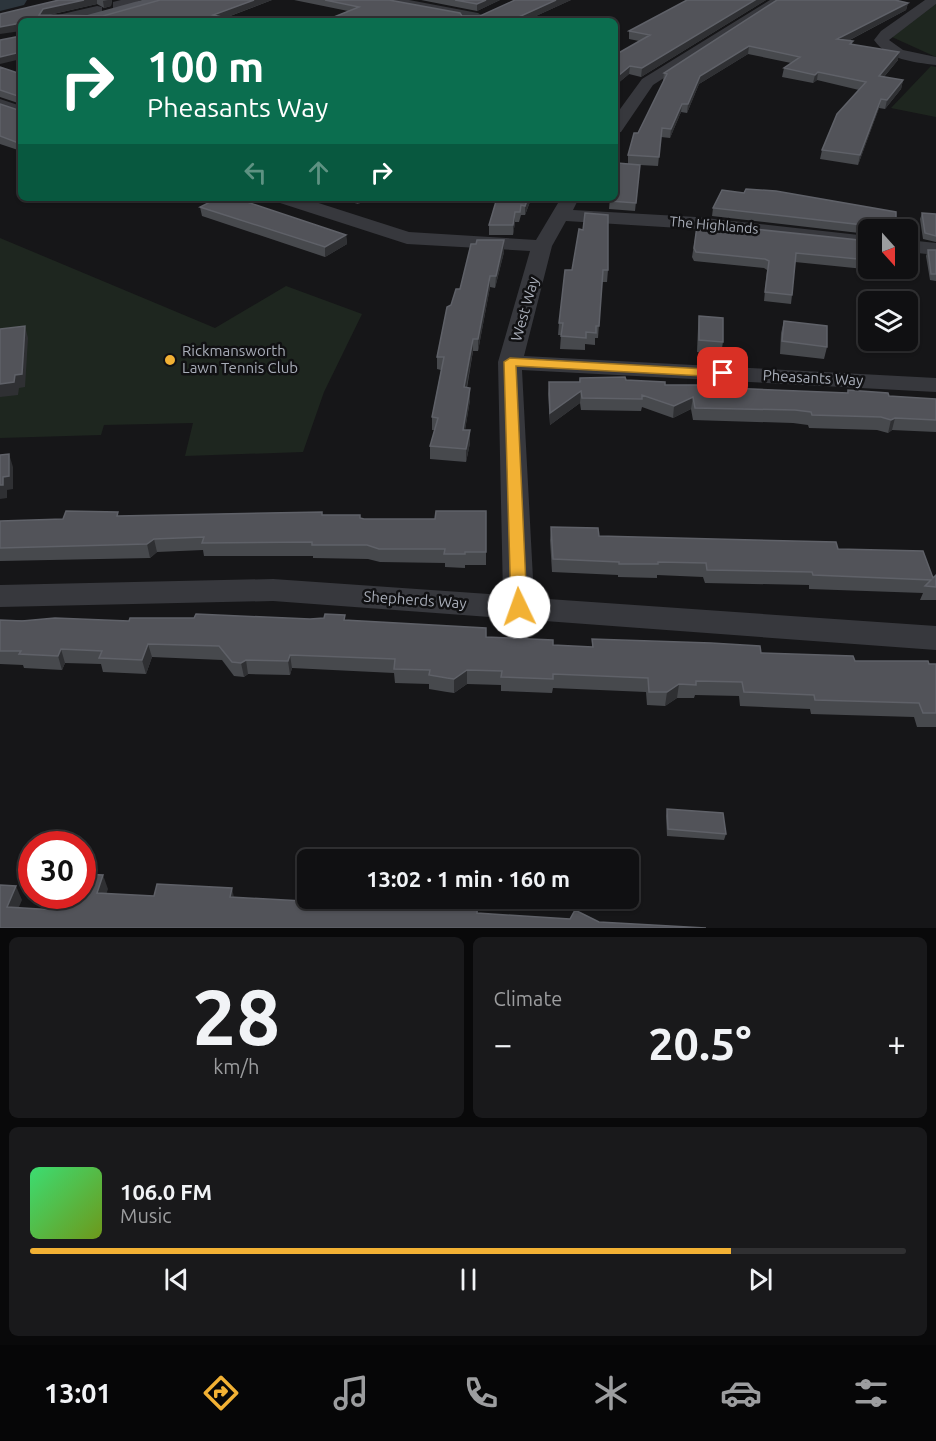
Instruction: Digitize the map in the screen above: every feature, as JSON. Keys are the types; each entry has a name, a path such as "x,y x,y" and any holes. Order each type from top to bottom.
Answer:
{"main road":[{"path":"101,17 147,1"}],"street":[{"path":"388,0 478,17"},
{"path":"618,123 647,82 778,0"},
{"path":"118,5 147,1"},
{"path":"900,2 928,3"},
{"path":"928,3 881,40 885,46 898,53 936,61"},
{"path":"0,104 18,110"},
{"path":"293,201 407,238 542,246"},
{"name":"West Way","path":"519,607 510,362 542,246 564,206"},
{"name":"The Highlands","path":"564,206 858,241"},
{"path":"918,247 936,249"},
{"name":"Pheasants Way","path":"510,362 936,385"},
{"name":"Shepherds Way","path":"0,596 273,590 936,638"}],"shaded area":[{"path":"936,4 936,57 892,37"},
{"path":"931,66 936,67 936,117 891,108"},
{"name":"Rickmansworth Lawn Tennis Club","path":"0,238 215,328 286,286 362,314 324,392 303,452 185,456 193,423 104,425 101,435 0,438"}],"building":[{"path":"59,0 84,0 43,9 39,15 103,16 160,0 254,0 213,15 226,18 18,18 18,24 0,27 0,14"},
{"path":"325,0 389,0 460,13 462,16 480,16 515,0 556,0 517,18 332,18 359,7"},
{"path":"455,0 486,0 477,4"},
{"path":"687,0 755,0 642,68 630,66 618,76 618,53 650,35 629,31"},
{"path":"777,0 895,0 908,3 837,39 853,41 850,44 899,52 879,76 903,80 887,100 881,99 860,155 822,150 837,114 866,82 784,68 800,57 749,46 700,76 688,104 682,104 671,129 662,128 659,157 628,155 634,133 638,133 667,74 664,73"},
{"path":"18,37 18,53 0,57 0,40"},
{"path":"0,67 18,73 18,96 0,90"},
{"path":"0,104 18,110 18,143 0,136"},
{"path":"618,163 640,165 636,203 610,201 618,201"},
{"path":"746,189 776,191 896,212 896,219 858,219 858,224 713,208 722,190 744,193"},
{"path":"212,201 244,201 346,235 325,247 200,207"},
{"path":"496,201 527,201 525,206 521,205 520,212 515,212 513,225 489,225"},
{"path":"585,213 608,215 608,270 603,270 599,326 596,326 596,333 586,332 586,338 561,336 563,323 559,323 565,270 572,270 579,229 583,230"},
{"path":"922,213 936,214 936,236 925,233"},
{"path":"706,224 858,240 858,259 796,253 792,295 765,292 769,261 696,252 694,248 697,226 704,227"},
{"path":"477,240 504,240 496,276 490,276 478,339 473,339 464,387 470,388 463,430 470,430 466,449 430,446 438,418 432,417 444,357 437,357 447,307 451,305 456,289 460,289 471,244 476,244"},
{"path":"928,250 936,250 936,274 931,274"},
{"path":"699,316 723,318 723,342 699,340"},
{"path":"784,321 827,326 827,347 782,341"},
{"path":"25,326 22,374 15,375 14,382 0,384 0,329"},
{"path":"625,377 626,380 665,382 665,385 728,383 729,388 848,393 848,390 936,399 936,420 895,418 891,420 881,417 812,415 811,412 795,410 695,408 693,397 674,406 642,395 642,399 582,398 581,391 550,413 549,382 580,382 580,378"},
{"path":"9,454 9,476 3,477 3,485 0,485 0,455"},
{"path":"66,511 118,512 117,516 322,512 322,515 360,515 360,518 364,519 435,519 436,511 486,511 486,552 444,554 445,549 379,549 367,545 312,545 312,542 202,543 204,537 154,539 147,544 0,548 0,521 63,519"},
{"path":"551,527 598,528 599,536 836,542 838,549 923,551 933,578 936,575 936,587 925,586 931,580 813,575 812,572 707,570 706,563 619,564 619,562 553,559"},
{"path":"196,614 310,619 324,618 325,614 345,615 344,620 486,628 486,637 553,640 553,645 593,647 592,639 711,643 760,646 761,653 853,656 855,661 928,661 929,664 936,664 936,713 923,713 919,703 815,700 814,695 744,692 742,682 696,681 696,685 679,684 667,692 649,692 648,678 553,674 553,679 501,677 502,671 467,670 454,679 429,675 430,670 394,669 395,659 290,655 288,661 246,660 241,663 232,662 219,646 148,644 142,660 99,658 102,651 61,649 58,656 19,654 21,651 0,651 0,620 55,618 129,621 130,618 194,618"},
{"path":"667,809 723,813 726,834 668,829"},
{"path":"96,875 103,875 97,893 154,896 157,884 232,888 230,897 297,901 297,909 477,909 477,913 570,919 575,910 599,922 706,928 0,928 0,885 16,886 7,907 56,910 96,909"}],"waterway":[{"path":"0,4 16,0"}],"place":[{"name":"Rickmansworth Lawn Tennis Club","path":"170,360"}],"route":[{"path":"519,607 509,388 510,362 723,373"}]}
